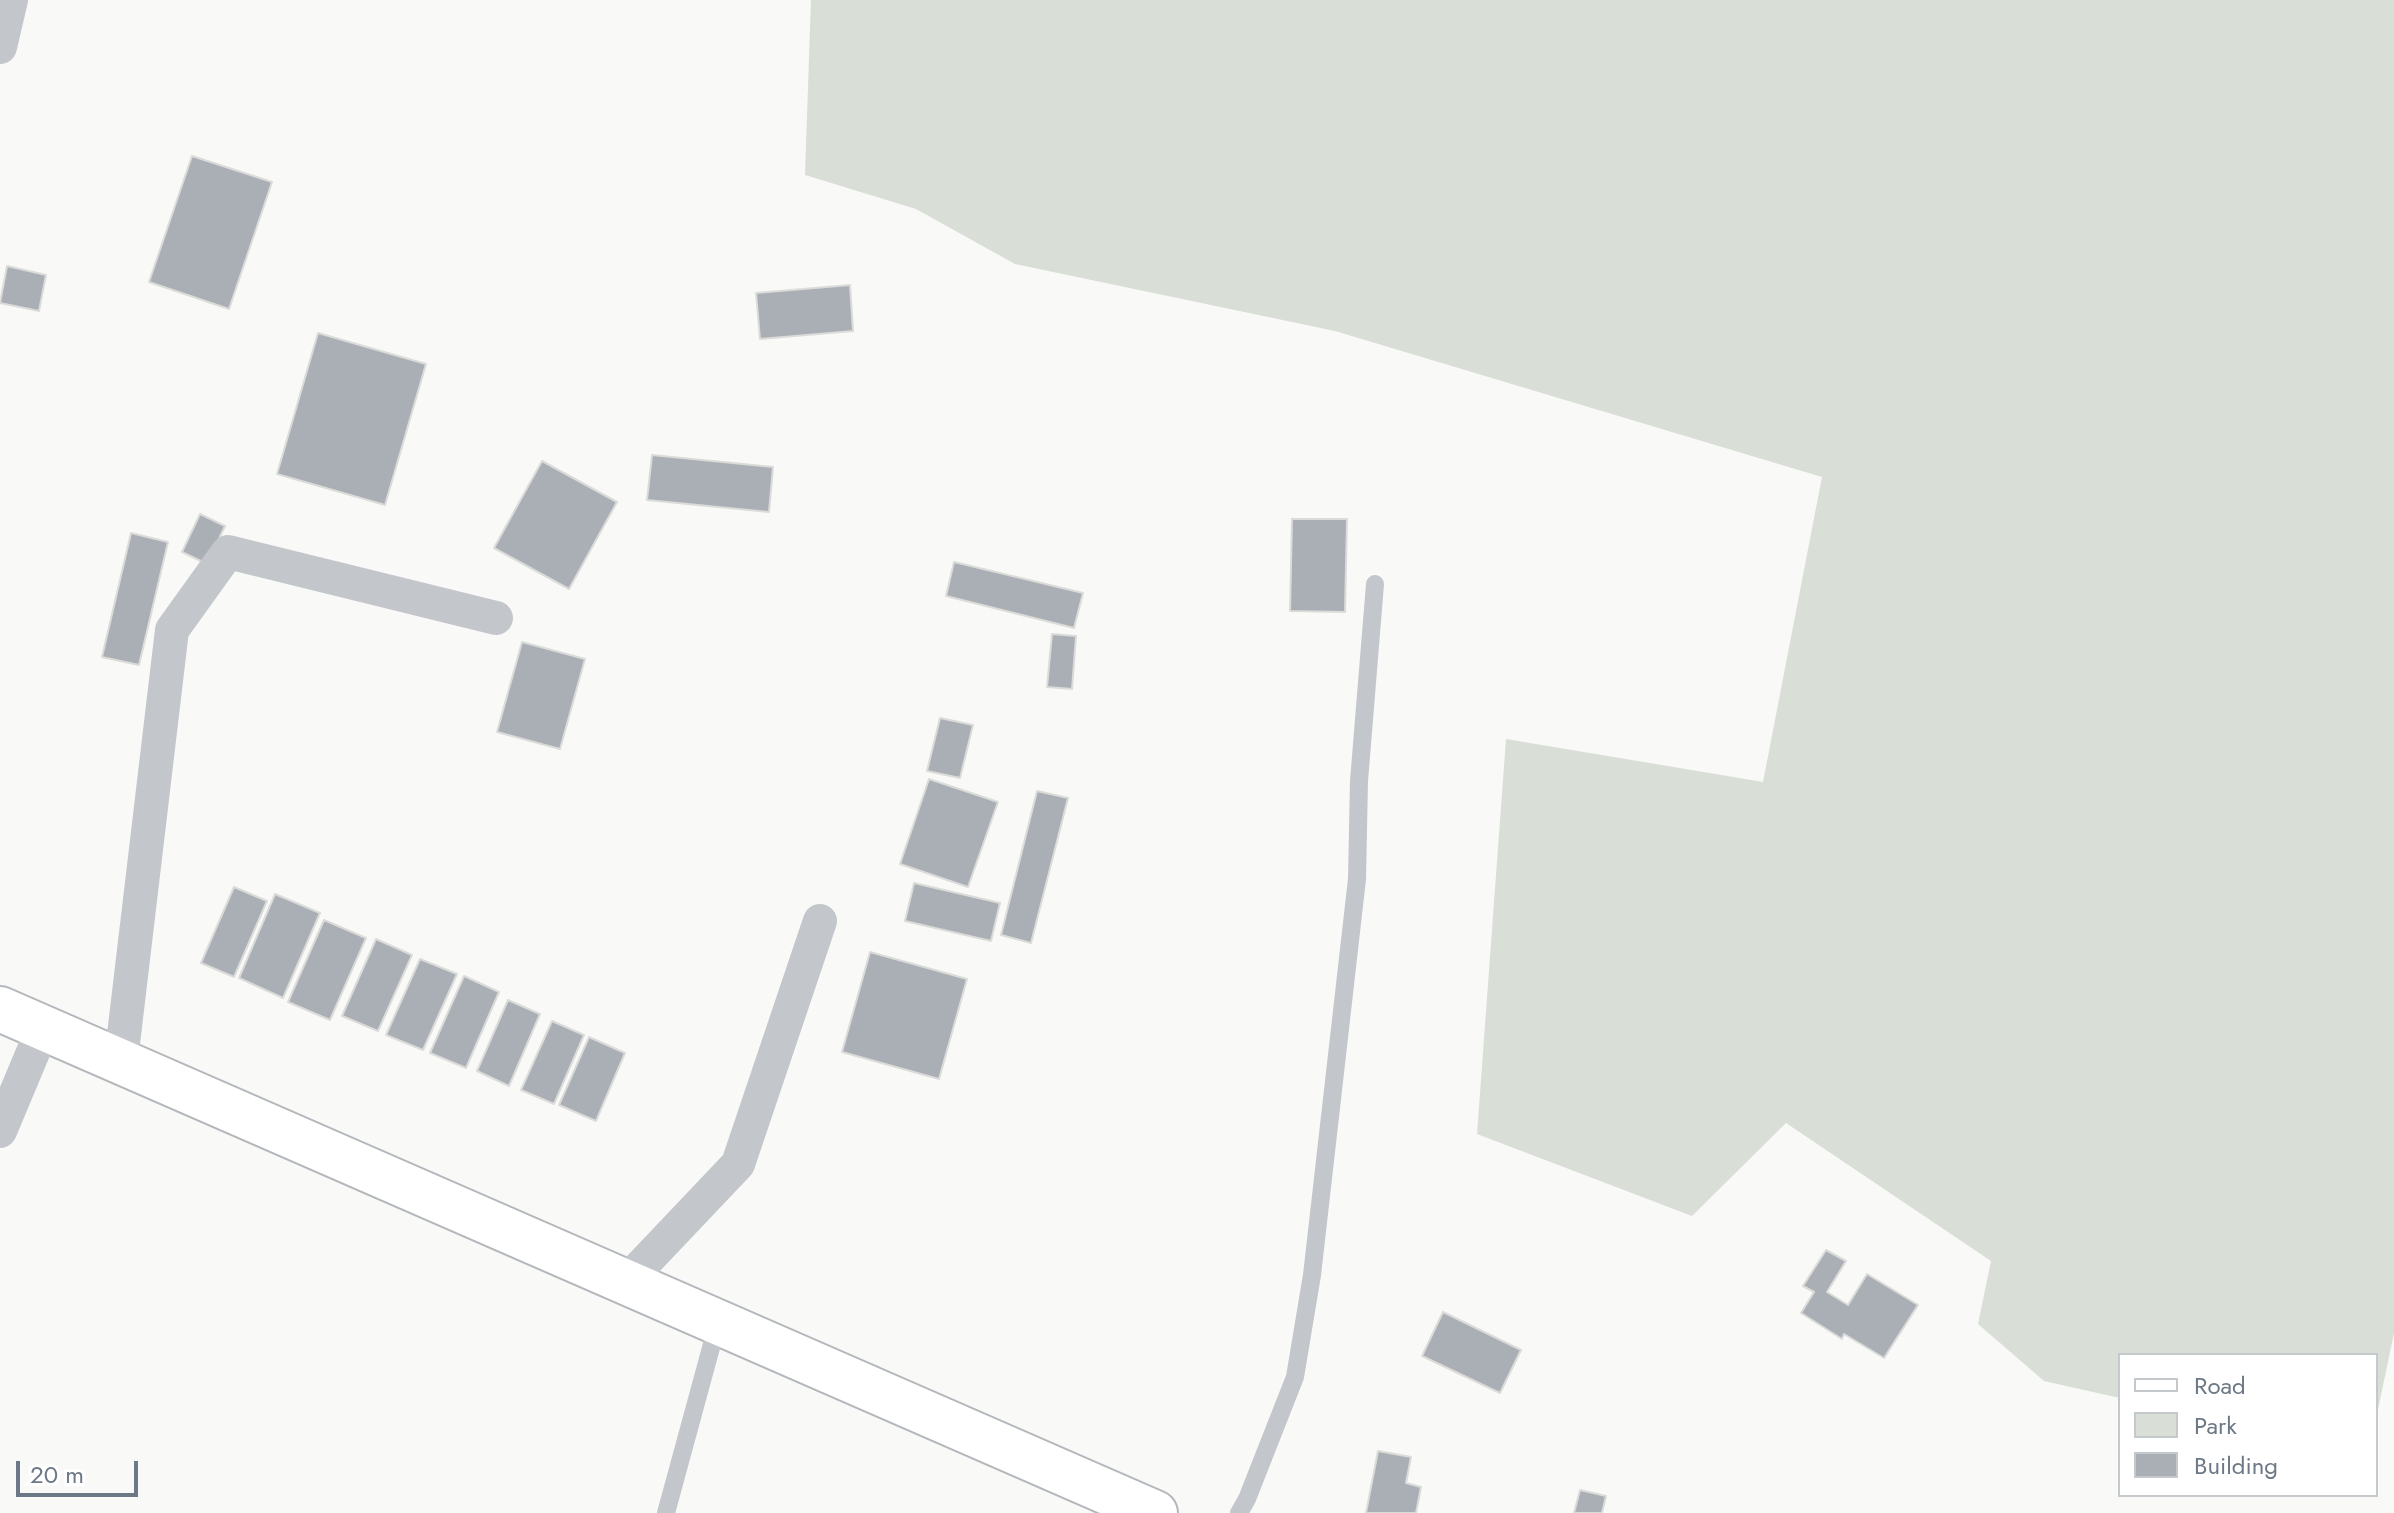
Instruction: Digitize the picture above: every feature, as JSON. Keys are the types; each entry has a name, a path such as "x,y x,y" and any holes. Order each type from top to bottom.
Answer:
{"main road":[{"path":"0,1009 1155,1513"}],"street":[{"path":"0,47 11,0"},
{"path":"121,1060 172,630 228,552 496,618"},
{"path":"626,1282 738,1164 820,921"},
{"path":"0,1131 44,1026"}],"lane":[{"path":"1239,1513 1295,1377 1312,1275 1357,879 1359,781 1375,584"},
{"path":"666,1513 718,1322"}],"green space":[{"path":"811,0 2394,0 2394,1333 2378,1409 2378,1353 2118,1353 2118,1398 2044,1381 1978,1324 1991,1261 1786,1123 1692,1216 1477,1134 1506,739 1763,782 1822,477 1335,331 1015,264 916,209 805,175"}],"building":[{"path":"192,156 272,182 229,309 149,282"},
{"path":"7,266 46,275 39,311 0,303"},
{"path":"850,285 853,331 760,339 756,293"},
{"path":"318,333 426,364 385,505 277,474"},
{"path":"652,455 773,467 769,512 647,500"},
{"path":"542,461 617,502 569,589 494,548"},
{"path":"200,514 225,526 207,564 182,552"},
{"path":"1292,519 1347,519 1345,612 1290,611"},
{"path":"131,533 168,542 139,665 102,657"},
{"path":"954,562 1083,593 1074,628 946,596"},
{"path":"1052,634 1076,636 1072,689 1047,687"},
{"path":"522,642 585,659 560,749 497,732"},
{"path":"940,718 973,725 960,778 927,771"},
{"path":"929,779 998,802 968,887 900,864"},
{"path":"1037,791 1068,798 1031,943 1001,935"},
{"path":"914,883 1000,903 991,941 905,921"},
{"path":"234,887 267,901 234,977 201,963"},
{"path":"275,894 320,913 283,998 239,978"},
{"path":"324,920 366,938 330,1020 288,1002"},
{"path":"376,939 412,955 378,1031 342,1016"},
{"path":"870,952 967,979 939,1079 842,1052"},
{"path":"420,959 457,974 423,1050 386,1035"},
{"path":"464,976 499,992 466,1068 430,1053"},
{"path":"508,1000 540,1014 509,1086 477,1071"},
{"path":"552,1021 584,1035 554,1104 521,1090"},
{"path":"589,1037 625,1053 596,1121 559,1105"},
{"path":"1826,1250 1846,1261 1827,1292 1848,1305 1867,1274 1918,1305 1884,1358 1844,1334 1842,1339 1801,1313 1814,1292 1803,1286"},
{"path":"1443,1312 1521,1350 1500,1393 1422,1356"},
{"path":"1378,1451 1411,1457 1406,1483 1421,1487 1416,1513 1366,1513"},
{"path":"1580,1490 1606,1496 1602,1513 1574,1513"}]}
